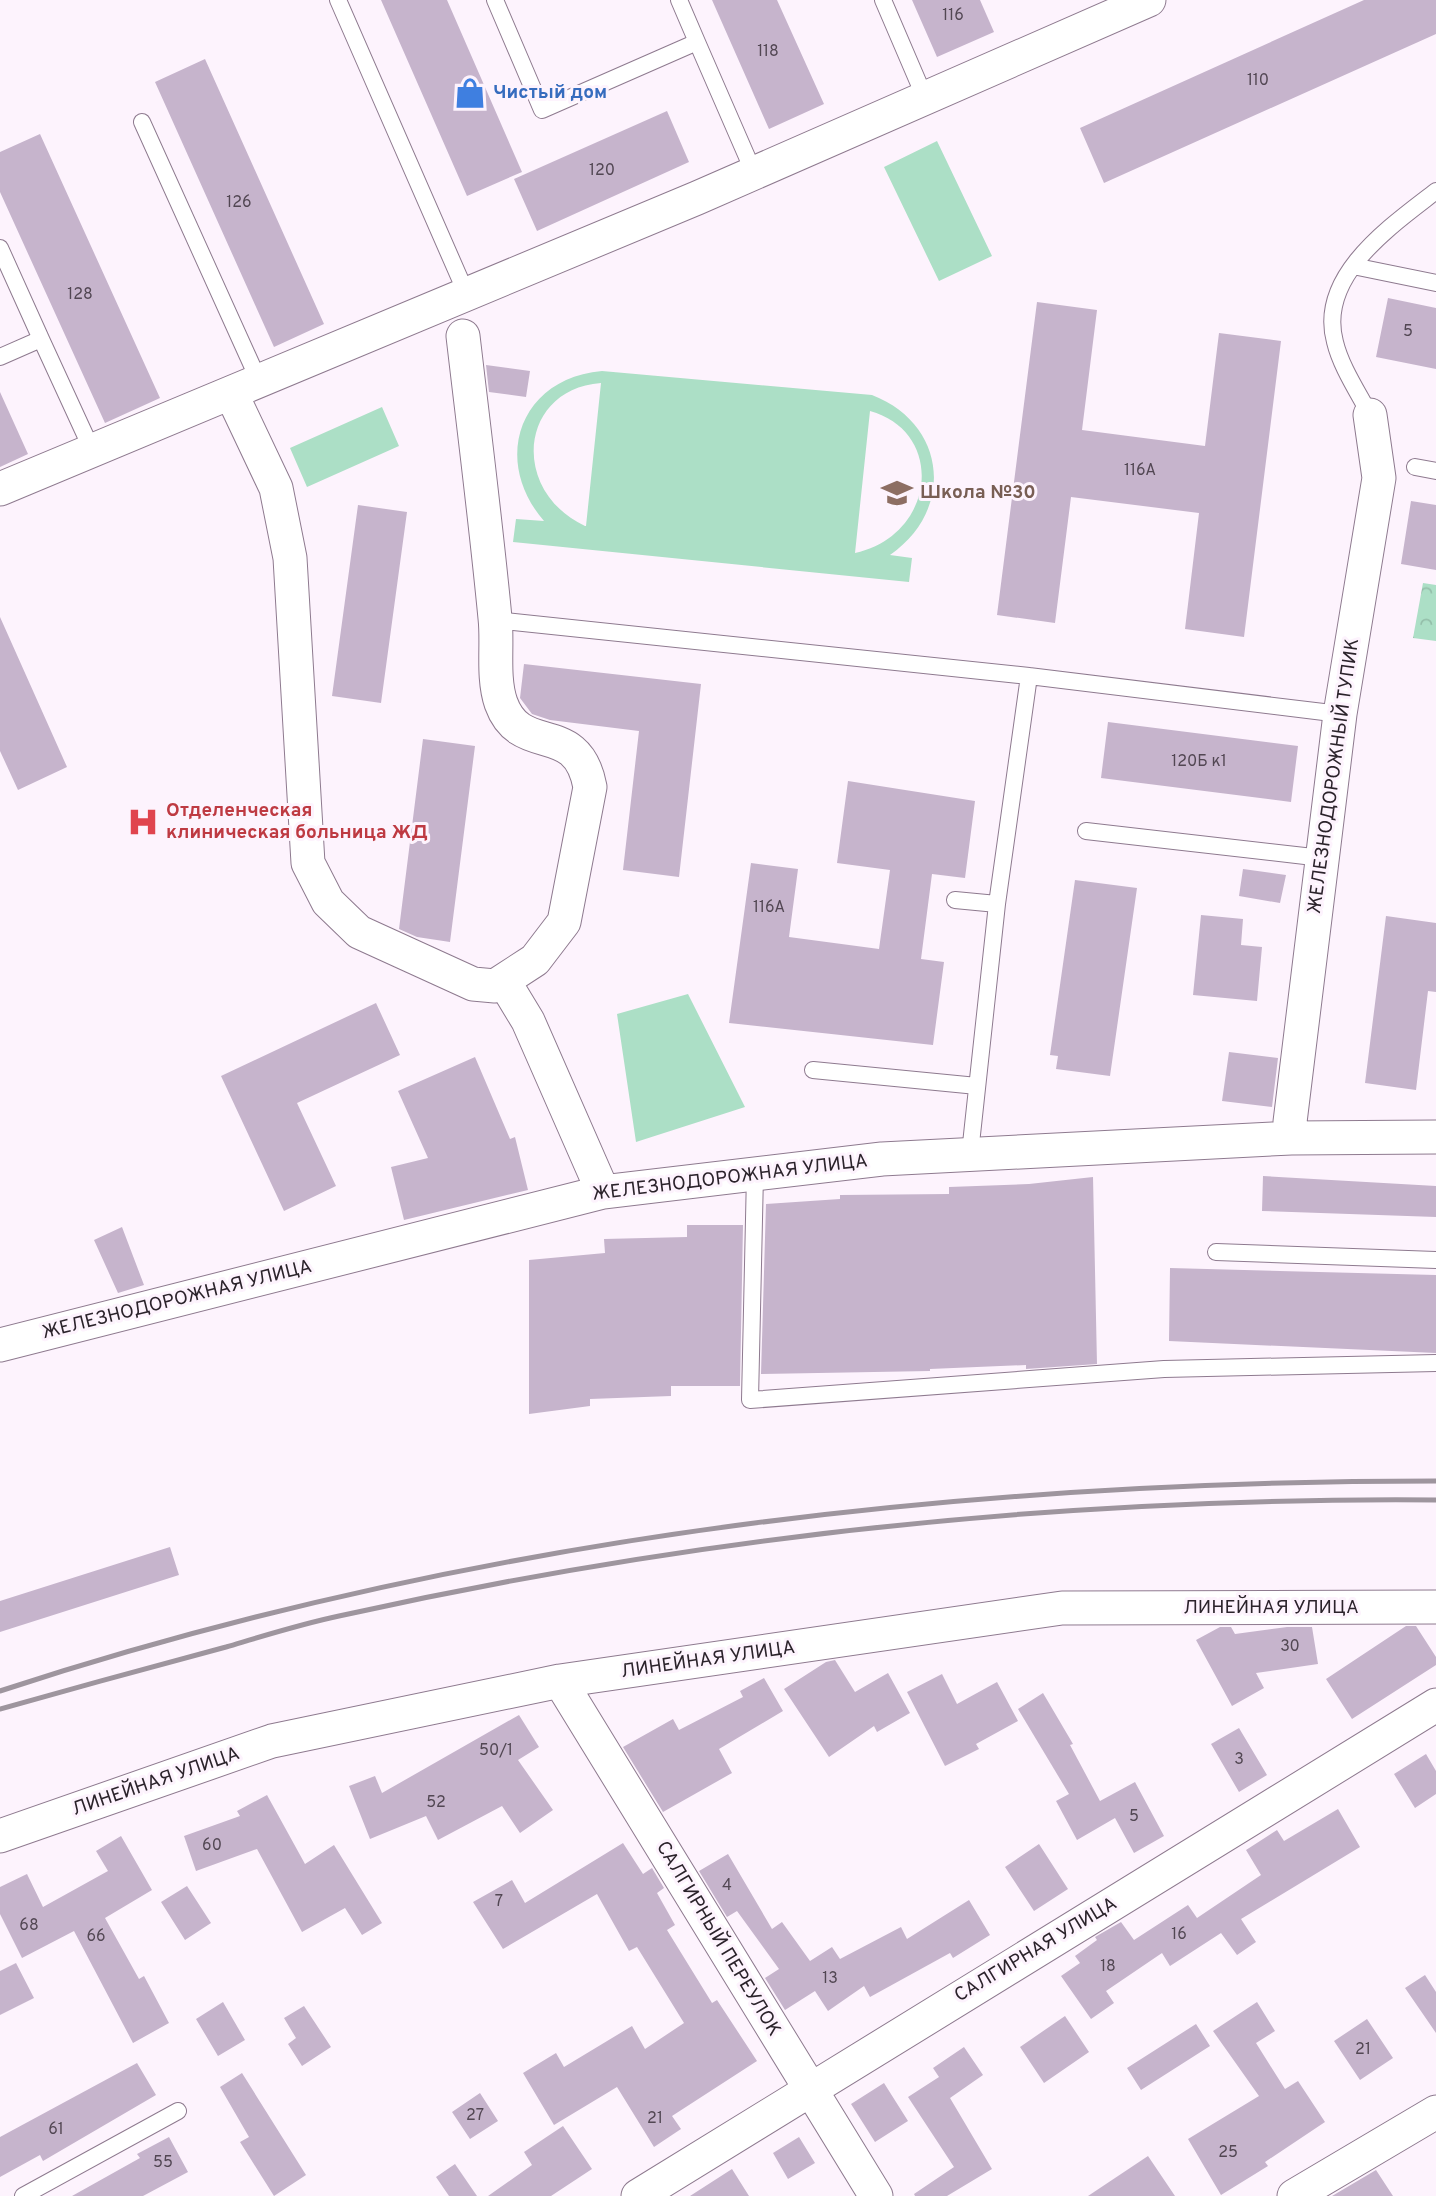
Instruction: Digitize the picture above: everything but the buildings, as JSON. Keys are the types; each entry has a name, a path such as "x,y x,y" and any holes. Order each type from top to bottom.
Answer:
{"street":[{"path":"0,489 754,173 1149,0"},
{"path":"245,387 276,488 290,558 308,863 328,902 359,932 473,984 495,986 505,983 541,953 564,922 590,787 587,769 578,754 565,743 530,736 516,727 505,713 499,698 495,620 463,336"},
{"name":"ЖЕЛЕЗНОДОРОЖНЫЙ ТУПИК","path":"1291,1138 1340,714 1380,478 1370,415"},
{"path":"505,983 528,1021 603,1192"},
{"name":"ЖЕЛЕЗНОДОРОЖНАЯ УЛИЦА","path":"0,1345 603,1192 882,1159 970,1153 1291,1138 1436,1137"},
{"name":"ЛИНЕЙНАЯ УЛИЦА","path":"0,1836 272,1741 560,1681 1062,1608 1436,1607"},
{"name":"САЛГИРНЫЙ ПЕРЕУЛОК","path":"560,1681 876,2196"},
{"name":"САЛГИРНАЯ УЛИЦА","path":"638,2196 1436,1705"},
{"path":"1294,2196 1436,2112"}],"lane":[{"path":"338,0 467,295"},
{"path":"495,0 542,110 697,42"},
{"path":"679,0 754,173"},
{"path":"883,0 925,98"},
{"path":"142,122 245,387"},
{"path":"1370,415 1334,341 1334,299 1353,266 1391,226 1436,191"},
{"path":"0,248 92,450"},
{"path":"1353,266 1436,283"},
{"path":"0,357 41,339"},
{"path":"1415,467 1436,471"},
{"path":"495,620 1030,676 1340,714"},
{"path":"970,1153 997,905 1030,676"},
{"path":"1086,831 1322,858"},
{"path":"955,900 997,905"},
{"path":"813,1070 977,1086"},
{"path":"755,1174 750,1400 1164,1369 1436,1363"},
{"path":"1216,1252 1436,1260"},
{"path":"23,2196 178,2111"}],"green space":[{"path":"937,141 992,256 939,281 884,167"},
{"path":"602,371 872,395 897,408 916,426 928,447 934,469 933,492 925,515 911,536 890,555 912,558 909,582 513,542 516,519 544,521 528,497 519,473 517,449 522,426 534,405 551,389 574,377","holes":["601,383 586,526 585,526 561,510 544,489 535,467 534,443 540,421 554,403 574,389","870,411 894,422 911,440 920,460 921,483 915,506 902,526 882,543 855,553"]},
{"path":"382,407 399,446 307,487 290,448"},
{"path":"1423,583 1436,585 1436,641 1413,638"},
{"path":"688,994 745,1107 636,1142 617,1014"}],"railway":[{"path":"0,1691 175,1638 351,1594 530,1558 709,1529 890,1507 1072,1492 1254,1484 1436,1481"},
{"path":"0,1709 339,1616 474,1588 747,1543 1022,1514 1298,1501 1436,1500"}],"place":[{"name":"Чистый дом","path":"470,93"},
{"name":"Школа №30","path":"897,493"},
{"name":"Отделенческая клиническая больница ЖД","path":"143,822"}]}
